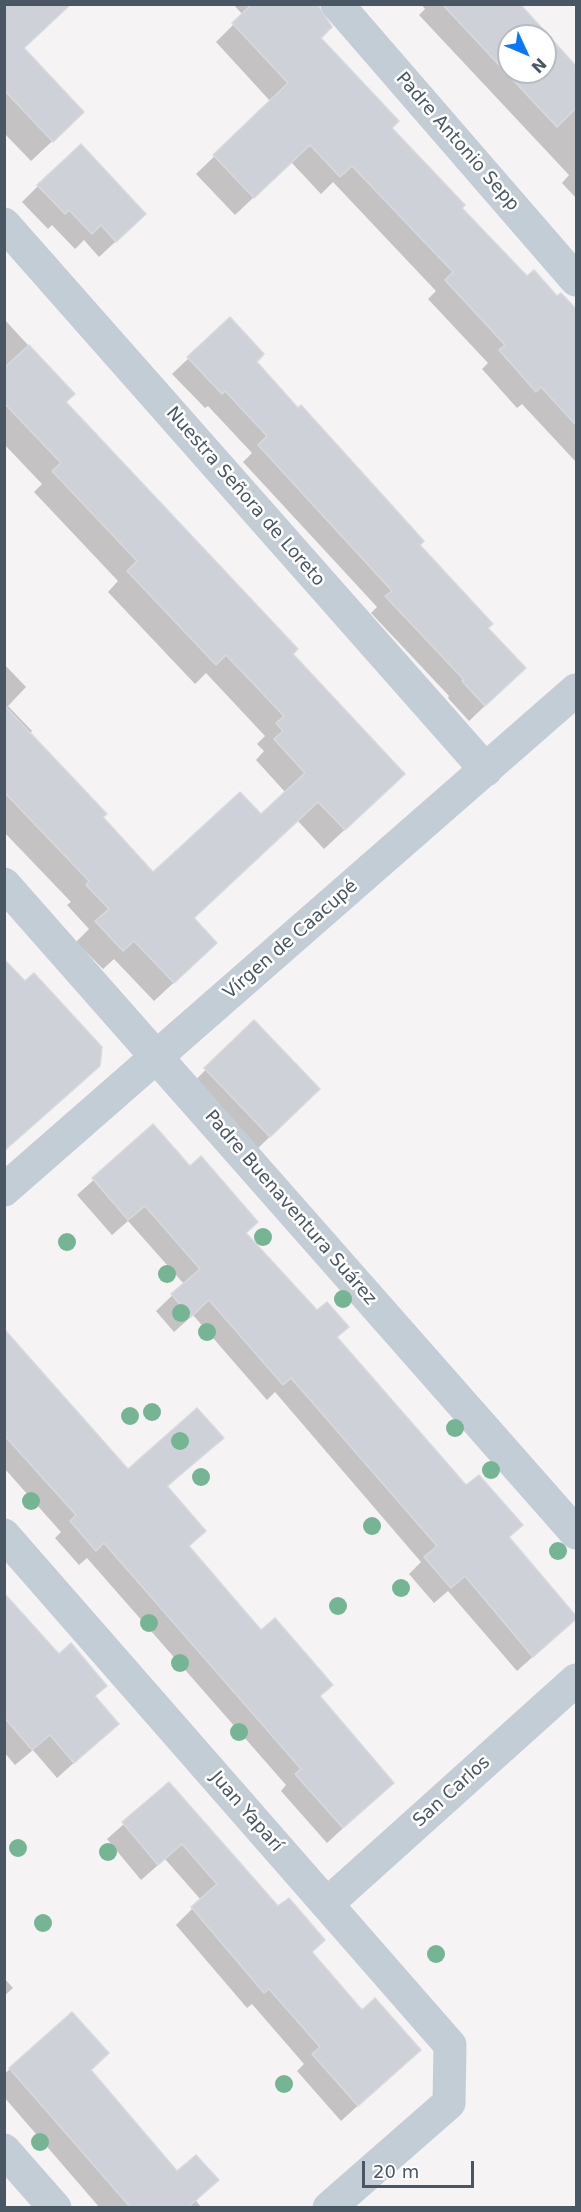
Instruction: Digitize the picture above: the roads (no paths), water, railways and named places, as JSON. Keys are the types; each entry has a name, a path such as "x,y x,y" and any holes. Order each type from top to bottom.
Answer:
{"street":[{"name":"Padre Antonio Sepp","path":"337,4 576,280"},
{"name":"Nuestra Señora de Loreto","path":"4,224 486,770"},
{"name":"Vírgen de Caacupé","path":"4,1190 576,690"},
{"name":"Padre Buenaventura Suárez","path":"4,884 576,1533"},
{"name":"Juan Yaparí","path":"4,1535 450,2045 449,2103 329,2208"},
{"name":"San Carlos","path":"327,1904 576,1680"},
{"path":"4,2150 55,2208"}]}
